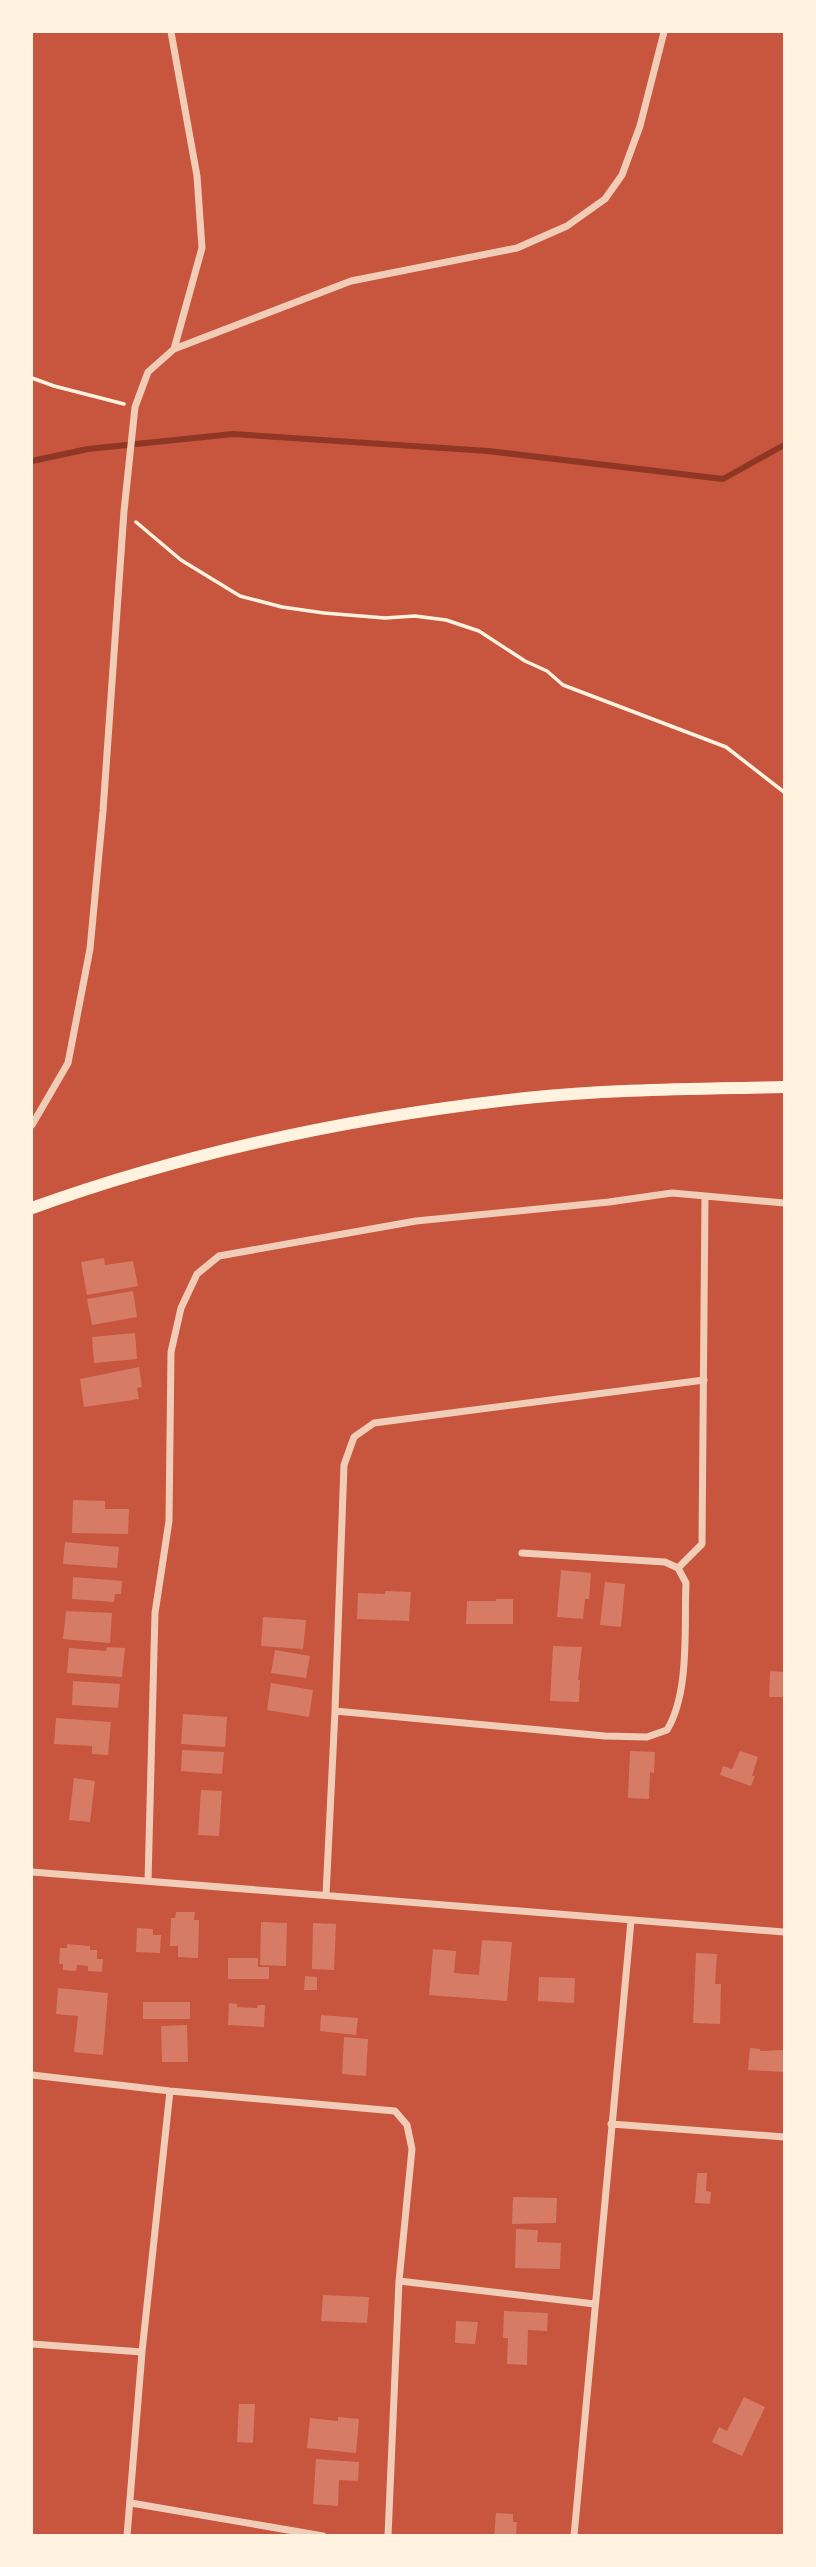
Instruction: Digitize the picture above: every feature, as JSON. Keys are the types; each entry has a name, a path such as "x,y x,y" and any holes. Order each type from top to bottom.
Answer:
{"main road":[{"path":"32,1208 98,1184 348,1123 526,1098 661,1090 785,1087"}],"street":[{"path":"171,32 197,176 202,248 174,349"},
{"path":"32,1125 68,1063 90,949 104,797 124,511 135,407 148,372 174,349 351,281 517,248 567,226 604,199 622,174 640,126 664,32"},
{"path":"148,1881 155,1613 169,1521 171,1352 181,1308 197,1274 219,1256 416,1221 672,1193 785,1203"},
{"path":"678,1568 702,1544 705,1196"},
{"path":"326,1895 344,1465 354,1437 374,1423 704,1380"},
{"path":"335,1711 605,1736 647,1737 667,1730 681,1696 687,1583 678,1568 665,1562 522,1553"},
{"path":"32,1872 785,1932"},
{"path":"574,2536 631,1921"},
{"path":"32,2075 170,2091 395,2110 407,2125 412,2148 399,2281 388,2536"},
{"path":"127,2536 142,2352 170,2091"},
{"path":"611,2124 785,2137"},
{"path":"399,2281 595,2304"},
{"path":"32,2344 142,2352"},
{"path":"131,2503 323,2536"}],"path":[{"path":"32,378 135,407"},
{"path":"124,511 181,560 240,596 282,607 334,614 446,620 479,631 525,661 547,671 563,684 726,747 785,792"}],"building":[{"path":"104,1258 105,1265 133,1261 138,1286 87,1295 81,1262"},
{"path":"133,1291 137,1317 92,1325 87,1299"},
{"path":"135,1333 137,1359 94,1363 92,1337"},
{"path":"139,1367 142,1387 137,1388 139,1399 84,1407 80,1379"},
{"path":"73,1500 105,1501 105,1509 129,1509 128,1534 72,1533"},
{"path":"65,1542 119,1547 117,1568 63,1564"},
{"path":"561,1570 591,1573 589,1599 585,1599 583,1619 557,1617"},
{"path":"73,1577 122,1581 121,1594 115,1594 114,1602 72,1599"},
{"path":"605,1582 625,1584 621,1627 600,1625"},
{"path":"385,1591 411,1592 409,1621 357,1619 358,1593 385,1594"},
{"path":"513,1599 513,1624 466,1624 467,1601"},
{"path":"66,1611 112,1613 110,1643 63,1639"},
{"path":"263,1617 306,1620 303,1649 261,1646"},
{"path":"553,1646 582,1647 578,1680 579,1702 550,1701"},
{"path":"107,1647 125,1648 122,1677 67,1673 69,1648 106,1651"},
{"path":"275,1650 310,1656 306,1678 271,1673"},
{"path":"770,1671 784,1672 784,1697 769,1697"},
{"path":"73,1681 120,1684 118,1708 72,1705"},
{"path":"271,1683 313,1690 309,1717 267,1710"},
{"path":"183,1714 227,1717 225,1747 181,1744"},
{"path":"56,1718 111,1722 108,1755 92,1754 92,1746 54,1744"},
{"path":"182,1750 224,1752 222,1774 181,1771"},
{"path":"630,1751 655,1752 654,1773 650,1772 649,1799 628,1798"},
{"path":"740,1751 758,1757 751,1786 720,1775 723,1766 732,1769"},
{"path":"74,1778 95,1781 90,1822 69,1820"},
{"path":"201,1790 222,1791 219,1836 198,1835"},
{"path":"176,1912 195,1912 194,1920 199,1920 198,1958 178,1957 178,1946 170,1946 171,1918 175,1918"},
{"path":"261,1922 287,1923 286,1966 260,1965"},
{"path":"313,1923 336,1924 334,1970 312,1969"},
{"path":"137,1928 153,1929 153,1935 161,1935 160,1953 136,1952"},
{"path":"482,1940 512,1942 507,2001 429,1995 433,1949 456,1951 454,1973 479,1975"},
{"path":"67,1944 90,1946 90,1950 97,1950 97,1959 103,1959 102,1972 88,1971 88,1966 77,1965 76,1971 63,1970 63,1964 59,1964 60,1948 67,1948"},
{"path":"696,1953 717,1954 715,1984 721,1984 720,2024 693,2023"},
{"path":"228,1958 258,1958 258,1967 269,1967 269,1979 228,1979"},
{"path":"305,1976 317,1977 317,1990 304,1990"},
{"path":"539,1977 575,1978 574,2003 538,2001"},
{"path":"58,1988 108,1993 103,2055 74,2052 78,2016 56,2014"},
{"path":"143,2002 190,2002 190,2019 143,2019"},
{"path":"229,2003 237,2004 237,2007 257,2008 258,2005 265,2005 264,2027 228,2025"},
{"path":"321,2015 358,2018 356,2035 320,2031"},
{"path":"187,2025 188,2062 162,2062 161,2026"},
{"path":"344,2037 368,2039 366,2076 342,2074"},
{"path":"750,2048 760,2051 784,2050 784,2072 748,2070"},
{"path":"697,2173 707,2173 706,2191 711,2192 710,2204 695,2203"},
{"path":"513,2197 557,2198 556,2223 512,2224"},
{"path":"516,2229 538,2230 537,2242 561,2243 560,2269 515,2268"},
{"path":"323,2295 369,2297 367,2323 321,2321"},
{"path":"504,2311 548,2313 547,2331 528,2330 527,2365 507,2364 508,2338 503,2338"},
{"path":"456,2321 478,2322 475,2344 455,2343"},
{"path":"744,2397 765,2407 742,2456 712,2442 719,2427 727,2431"},
{"path":"239,2404 255,2404 253,2443 237,2442"},
{"path":"338,2417 359,2419 356,2453 307,2448 310,2418 338,2421"},
{"path":"316,2459 359,2462 358,2481 339,2480 338,2506 313,2504"},
{"path":"496,2513 513,2514 513,2522 517,2522 516,2536 494,2536"}],"waterway":[{"path":"32,461 88,449 233,434 488,451 723,479 784,445"}]}
